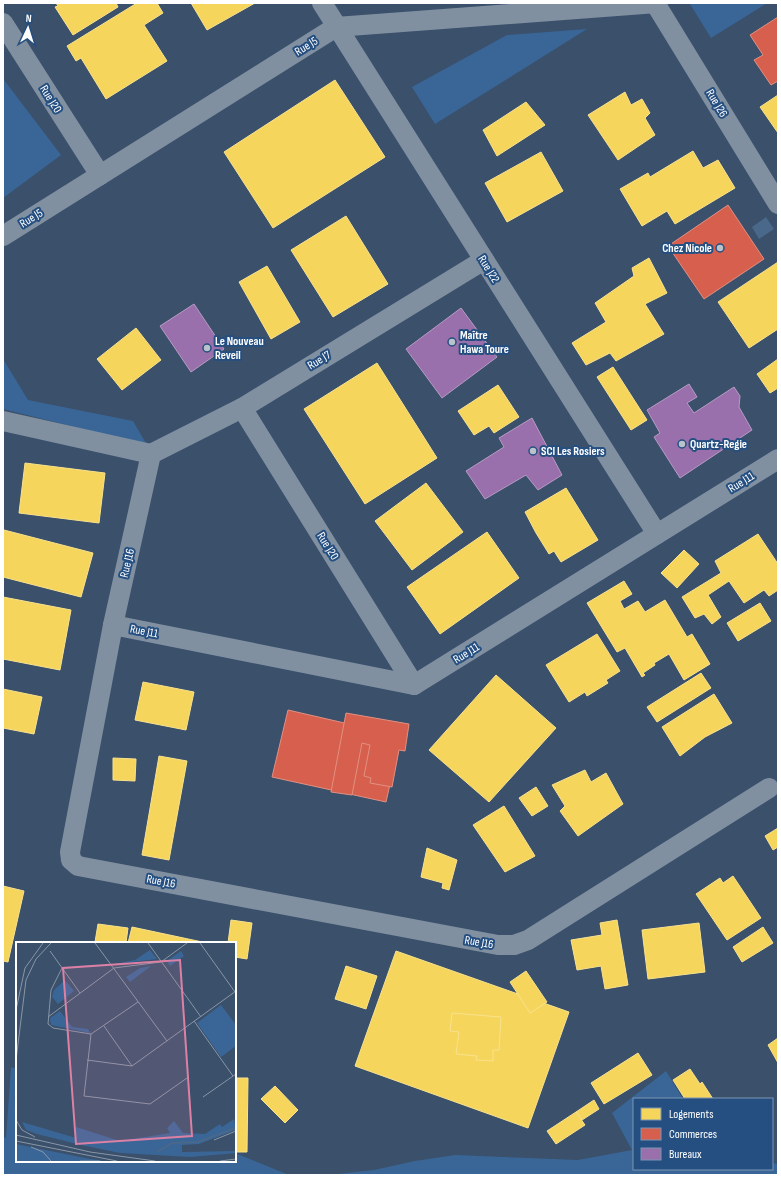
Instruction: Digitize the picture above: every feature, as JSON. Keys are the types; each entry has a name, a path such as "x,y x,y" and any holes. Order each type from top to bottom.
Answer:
{"street":[{"name":"Rue J22","path":"322,3 657,534"},
{"name":"Rue J5","path":"3,236 336,27 656,3"},
{"name":"Rue J26","path":"656,3 778,204"},
{"name":"Rue J20","path":"3,23 100,175"},
{"name":"Rue J7","path":"151,454 242,408 484,260"},
{"name":"Rue J20","path":"242,408 414,685"},
{"path":"3,421 151,454"},
{"name":"Rue J16","path":"151,454 113,625 70,852 71,860 78,866 498,945 514,945 528,940 769,788"},
{"name":"Rue J11","path":"113,625 414,685 778,459"}],"shaded area":[{"path":"767,3 711,38 690,4"},
{"path":"587,29 435,124 412,87 507,35"},
{"path":"4,80 61,155 3,198 3,81"},
{"path":"766,217 774,229 759,239 752,227"},
{"path":"3,359 28,400 133,421 147,445 3,409"},
{"path":"11,1067 16,1069 16,1162 236,1162 236,1153 289,1175 3,1175 3,1137 6,1138"},
{"path":"666,1071 682,1098 633,1098 633,1170 773,1170 773,1163 778,1164 778,1175 328,1175 374,1170 415,1161 455,1155 578,1160 632,1150 612,1113"}],"building: Logements":[{"path":"56,3 116,3 118,7 73,35 55,7 58,6"},
{"path":"137,3 157,3 163,13 144,25 167,61 106,99 81,58 76,61 67,46"},
{"path":"191,3 255,3 207,30"},
{"path":"335,80 385,157 273,228 224,152"},
{"path":"625,92 631,105 642,99 650,113 645,118 655,135 618,160 588,115"},
{"path":"778,95 778,133 760,107"},
{"path":"526,102 545,125 497,156 483,130"},
{"path":"693,151 703,168 718,160 735,188 675,224 667,211 642,226 620,189 648,173 650,177"},
{"path":"541,152 563,191 507,222 485,183"},
{"path":"346,216 388,284 333,317 291,250"},
{"path":"649,258 667,293 645,304 664,334 616,361 610,353 586,365 572,343 606,322 595,303 634,276 632,268"},
{"path":"778,262 778,329 749,348 718,302"},
{"path":"267,266 300,322 271,339 239,282"},
{"path":"136,328 161,360 122,390 97,359"},
{"path":"778,359 778,388 770,393 757,374"},
{"path":"377,363 437,458 365,504 304,409"},
{"path":"613,367 647,420 631,430 597,377"},
{"path":"498,385 519,417 494,433 489,426 474,435 458,411"},
{"path":"25,463 105,473 99,523 19,513"},
{"path":"426,483 463,532 412,570 375,521"},
{"path":"566,488 598,540 561,562 554,551 549,554 525,512"},
{"path":"4,530 93,553 81,597 3,577"},
{"path":"487,532 519,578 440,634 407,587"},
{"path":"758,534 778,564 778,590 769,596 764,590 744,603 729,581 708,595 721,617 712,624 704,614 695,618 682,597 721,573 715,561"},
{"path":"684,550 699,564 677,588 661,573"},
{"path":"624,581 632,594 620,601 624,609 638,601 645,612 665,600 687,637 692,634 710,664 684,680 669,654 654,663 655,665 643,673 645,675 642,677 625,648 617,652 587,603"},
{"path":"3,597 71,610 60,670 3,659"},
{"path":"760,603 771,621 738,641 727,623"},
{"path":"597,634 620,671 606,680 608,683 587,696 585,692 569,702 546,665"},
{"path":"701,673 711,688 657,722 647,707"},
{"path":"496,675 556,728 489,802 429,750"},
{"path":"143,682 194,692 186,730 135,720"},
{"path":"3,689 42,697 34,734 3,728"},
{"path":"714,694 732,723 705,737 680,756 662,727"},
{"path":"159,756 187,761 169,860 142,855"},
{"path":"113,758 136,759 135,781 113,780"},
{"path":"585,770 591,782 606,773 623,804 578,836 560,811 565,806 552,785"},
{"path":"536,787 548,806 532,816 519,798"},
{"path":"504,806 535,856 505,872 473,825"},
{"path":"778,828 778,847 773,850 765,836"},
{"path":"427,848 457,860 449,890 442,888 443,883 421,877"},
{"path":"733,876 761,918 727,940 696,894 720,878 723,883"},
{"path":"3,886 24,891 8,962 3,961"},
{"path":"231,920 252,923 247,959 236,957 236,942 228,942"},
{"path":"617,920 628,985 605,989 601,966 577,970 571,940 602,935 600,923"},
{"path":"699,923 705,972 648,979 642,930"},
{"path":"98,924 128,928 126,942 95,942"},
{"path":"132,927 202,942 128,942"},
{"path":"763,927 773,943 742,962 733,947"},
{"path":"396,951 569,1012 528,1128 355,1066"},
{"path":"346,966 377,976 366,1009 335,999"},
{"path":"526,971 547,1002 530,1013 510,982"},
{"path":"452,1013 501,1017 499,1050 493,1050 493,1061 476,1060 477,1056 456,1054 459,1032 450,1031"},
{"path":"778,1038 778,1063 768,1045"},
{"path":"638,1053 652,1075 604,1104 591,1083"},
{"path":"690,1069 700,1084 702,1082 712,1098 684,1098 673,1080"},
{"path":"236,1078 248,1078 247,1152 236,1152"},
{"path":"275,1086 298,1110 285,1123 261,1099"},
{"path":"594,1100 599,1109 582,1120 576,1112"},
{"path":"576,1112 585,1125 556,1144 547,1131"}],"building: Commerces":[{"path":"778,17 778,81 771,85 754,60 763,55 750,35"},
{"path":"728,205 764,259 704,299 668,246"},
{"path":"288,710 401,736 386,802 272,777"},
{"path":"346,713 409,724 405,751 399,750 392,787 370,783 371,778 364,776 370,745 362,743 352,795 331,792"}],"building: Bureaux":[{"path":"194,304 224,349 191,372 160,326"},
{"path":"461,308 497,357 442,398 406,349"},
{"path":"689,384 697,397 687,403 694,413 734,387 740,396 739,407 752,430 680,478 654,437 660,433 647,410"},
{"path":"532,418 562,475 538,490 526,475 485,499 466,471 504,447 499,438"}],"place":[{"name":"Chez Nicole","path":"720,248"},
{"name":"Maître Hawa Toure","path":"452,342"},
{"name":"Le Nouveau Reveil","path":"207,348"},
{"name":"Quartz-Regie","path":"682,444"},
{"name":"SCI Les Rosiers","path":"533,451"}]}
